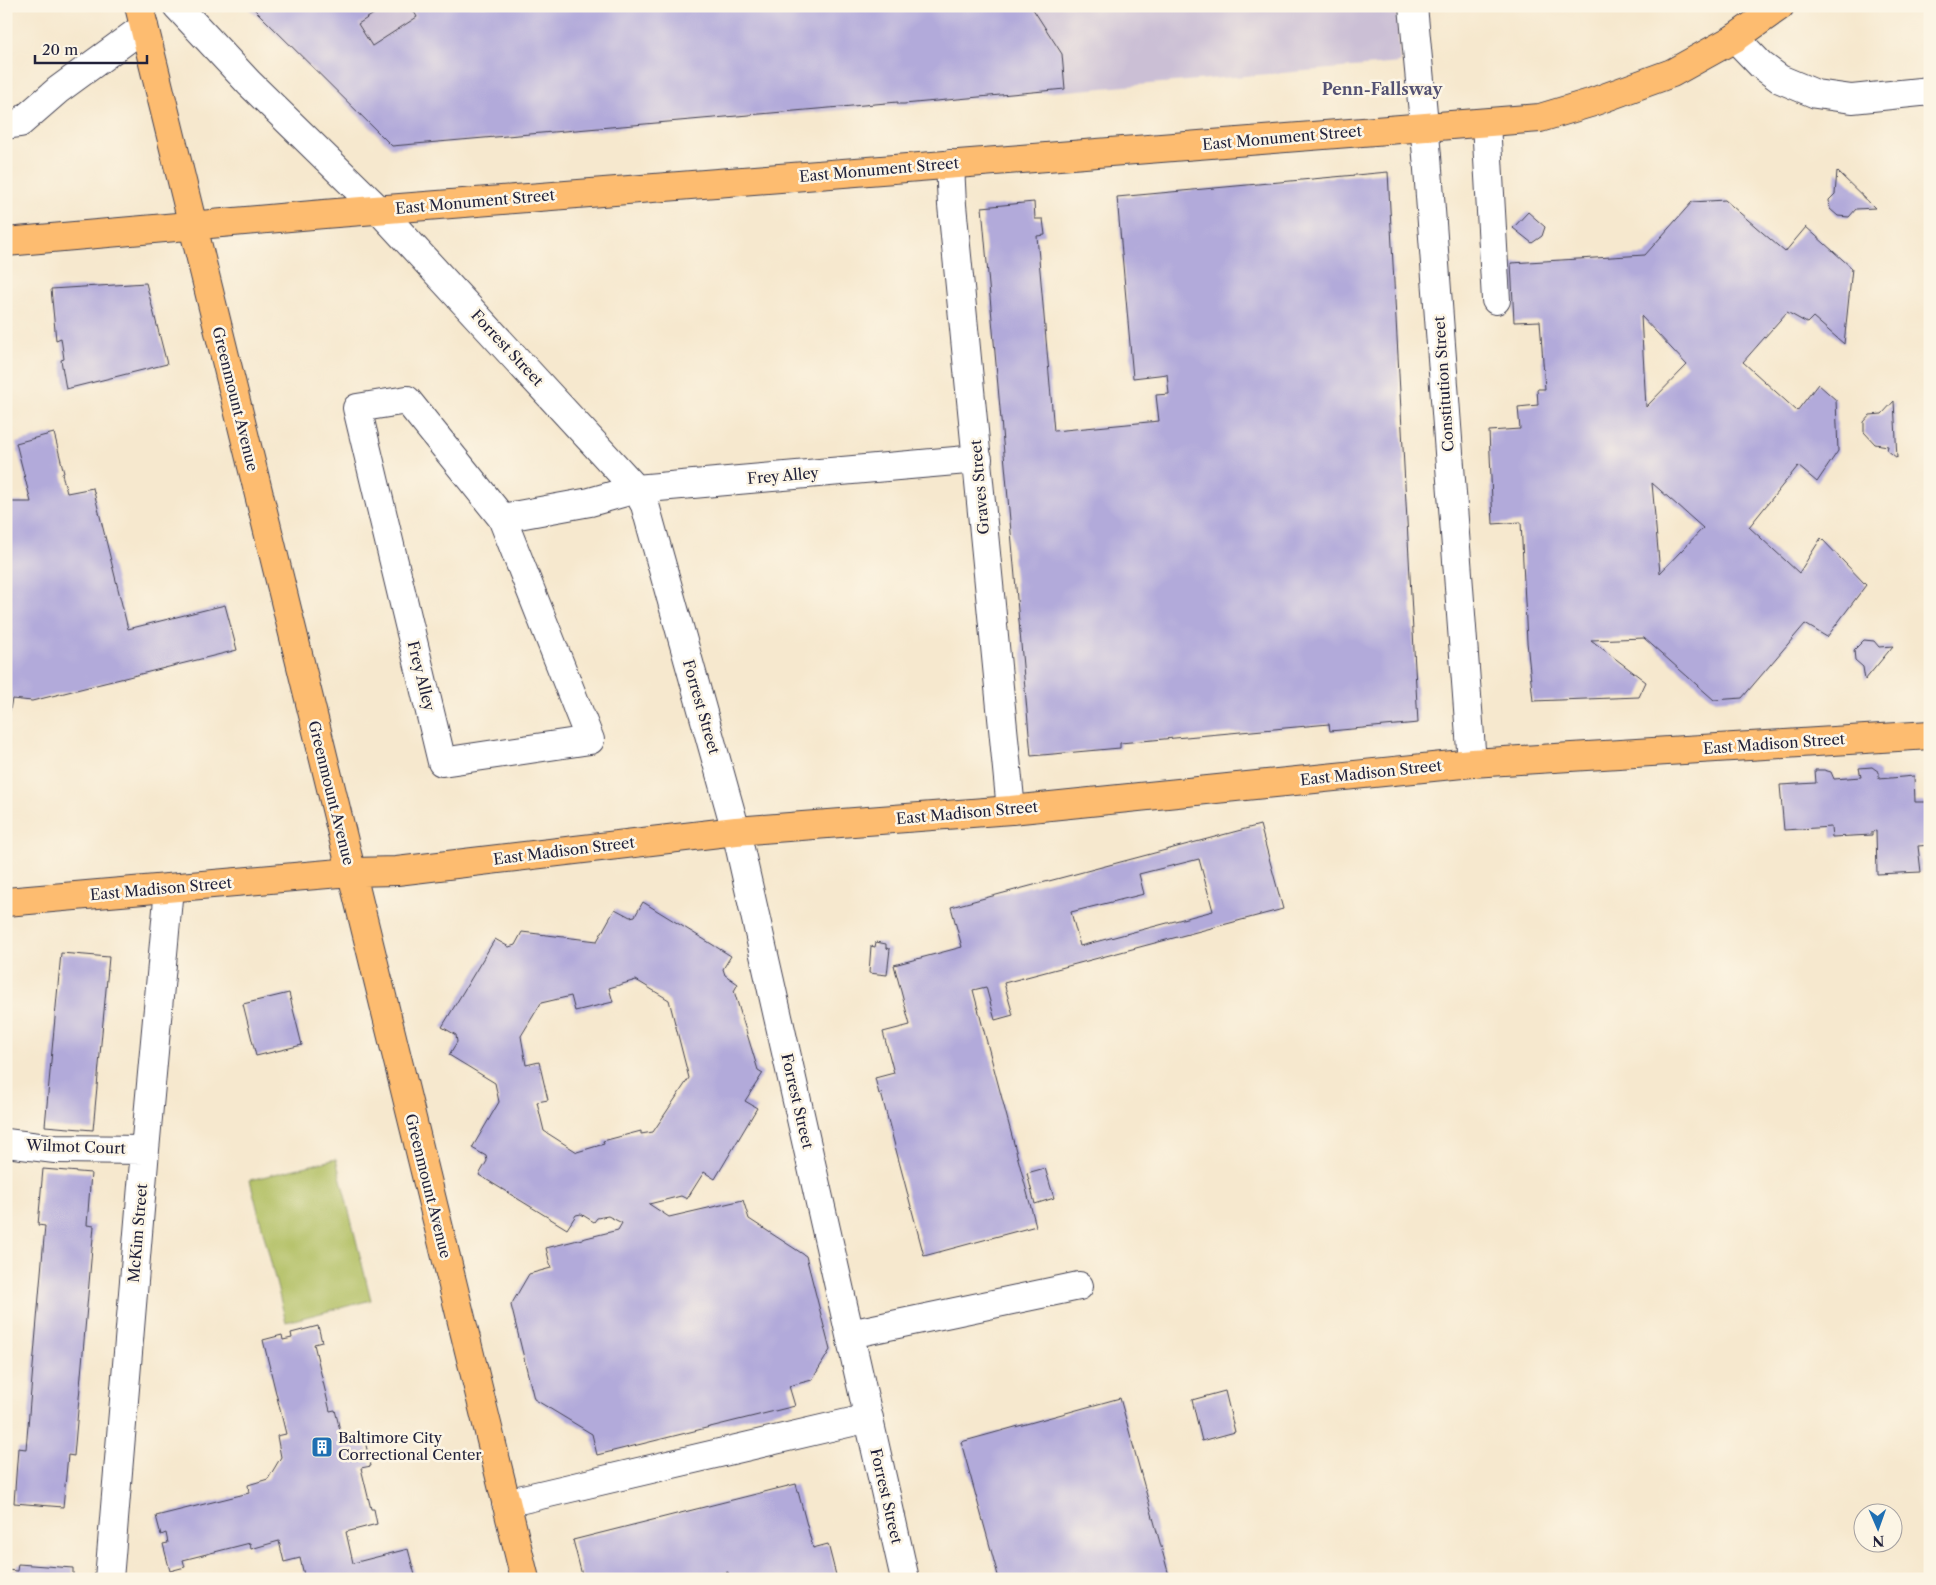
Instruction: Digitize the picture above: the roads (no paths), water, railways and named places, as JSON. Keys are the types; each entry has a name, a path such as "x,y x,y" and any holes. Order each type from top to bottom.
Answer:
{"main road":[{"name":"East Monument Street","path":"6,242 380,210 1540,118 1590,103 1672,73 1736,38 1780,6"},
{"name":"Greenmount Avenue","path":"142,16 524,1579"},
{"name":"East Madison Street","path":"6,902 351,872 397,871 736,831 1011,810 1472,762 1930,734"}],"street":[{"name":"Forrest Street","path":"177,6 249,83 380,210 636,489 645,505 736,831 905,1579"},
{"name":"Constitution Street","path":"1413,6 1425,126 1472,762"},
{"path":"6,126 20,123 142,16"},
{"path":"1736,38 1761,65 1780,79 1816,94 1852,99 1930,91"},
{"path":"1486,123 1496,300"},
{"name":"Graves Street","path":"950,164 952,205 1011,810"},
{"name":"Frey Alley","path":"407,400 502,518 590,740 442,762 357,408 407,400"},
{"name":"Frey Alley","path":"502,518 590,502 636,489 978,459"},
{"name":"McKim Street","path":"109,1579 169,888"},
{"name":"Wilmot Court","path":"6,1144 55,1149 145,1150"},
{"path":"850,1334 1079,1286"},
{"path":"506,1503 868,1418"}],"place":[{"name":"Baltimore City Correctional Center","path":"322,1447"}],"district":[{"name":"Penn-Fallsway","path":"1382,89"}]}
